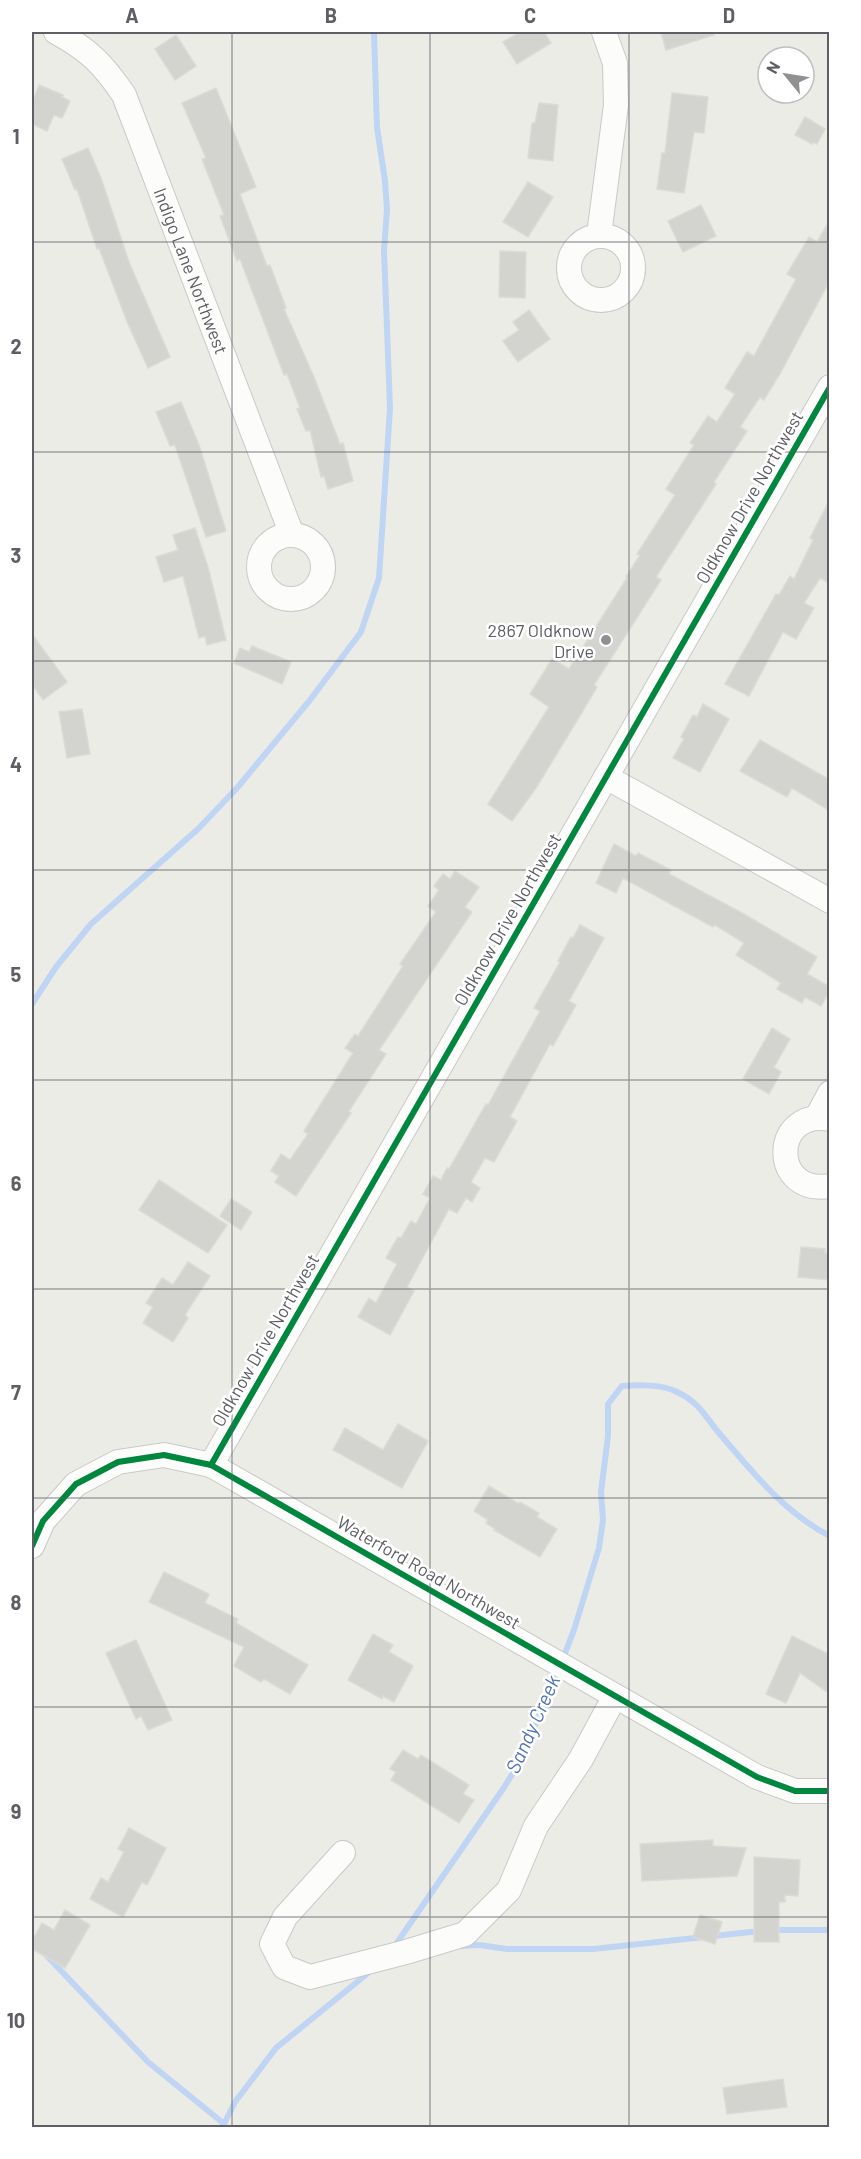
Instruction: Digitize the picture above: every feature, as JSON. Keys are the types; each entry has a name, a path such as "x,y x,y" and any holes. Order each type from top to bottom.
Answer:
{"street":[{"name":"Indigo Lane Northwest","path":"56,32 82,46 106,69 124,95 292,535"},
{"path":"599,235 616,105 615,63 604,32"},
{"name":"Oldknow Drive Northwest","path":"211,1465 830,387"},
{"path":"606,777 830,901"},
{"path":"830,1093 823,1118 805,1120 795,1127 788,1136 784,1148 789,1171 797,1180 808,1186 819,1188 830,1186"},
{"name":"Waterford Road Northwest","path":"32,1546 43,1521 76,1484 118,1462 164,1455 211,1465 757,1777 795,1791 830,1791"},
{"path":"343,1853 285,1917 272,1944 284,1967 310,1977 465,1934 509,1890 536,1826 581,1759 615,1696"}],"building":[{"path":"520,32 544,32 551,43 517,64 503,42"},
{"path":"661,32 713,32 714,35 666,50"},
{"path":"176,35 196,66 175,80 155,49"},
{"path":"39,85 63,95 62,97 70,101 62,118 54,115 47,131 32,124 32,103"},
{"path":"216,88 256,187 240,194 267,266 270,265 286,308 284,309 340,444 343,443 353,481 328,489 324,476 321,477 310,430 306,431 287,374 284,375 240,259 237,261 220,216 224,215 202,159 206,158 182,103"},
{"path":"672,93 708,97 704,133 694,132 684,193 657,189 662,153 665,153"},
{"path":"539,103 558,105 553,161 528,158 532,123 535,123"},
{"path":"805,117 825,129 817,144 813,142 812,144 795,135"},
{"path":"88,148 101,178 129,262 170,357 148,368 128,324 99,248 97,249 77,189 75,190 62,159"},
{"path":"528,182 553,197 528,237 503,222"},
{"path":"701,205 716,236 683,252 668,221"},
{"path":"830,220 830,280 764,400 760,397 740,427 747,431 656,577 661,580 594,685 597,687 536,788 512,821 488,804 549,707 530,694 552,659 569,669 627,578 640,555 637,554 675,495 666,489 694,445 690,443 708,416 717,422 735,394 725,388 747,352 754,356 796,279 787,274 809,237 817,242"},
{"path":"500,251 526,252 525,298 499,297"},
{"path":"529,310 550,339 518,362 503,341 519,330 513,322"},
{"path":"181,402 199,445 226,531 206,537 175,445 170,446 156,412"},
{"path":"830,499 830,583 820,578 804,603 814,608 796,639 783,632 749,696 725,684 776,594 779,595 790,576 794,579 813,540 810,538"},
{"path":"195,528 208,567 226,640 207,645 205,636 199,638 183,576 164,582 156,557 178,550 173,535"},
{"path":"32,634 67,682 43,700 32,684"},
{"path":"252,646 291,662 282,684 234,663 240,648 249,652"},
{"path":"703,704 729,719 700,772 673,758 684,739 681,737 693,715 697,717"},
{"path":"82,709 90,754 67,758 59,712"},
{"path":"760,740 830,780 830,811 792,788 787,797 740,771"},
{"path":"614,844 671,870 669,874 817,957 807,974 830,987 821,1006 805,997 802,1003 777,989 781,983 736,955 744,943 715,925 713,927 623,878 616,893 596,883"},
{"path":"455,871 479,887 465,907 472,912 379,1050 386,1054 349,1111 351,1113 296,1196 275,1182 279,1176 271,1171 281,1154 290,1160 308,1134 304,1131 353,1053 345,1048 355,1034 358,1036 403,966 400,964 436,912 428,906 439,890 434,886 443,874 450,879"},
{"path":"580,925 604,938 569,1001 576,1005 553,1046 550,1044 510,1117 517,1121 494,1162 485,1158 471,1182 480,1188 472,1202 466,1198 457,1213 449,1209 407,1287 414,1291 390,1335 358,1317 369,1298 376,1303 397,1264 386,1258 398,1237 401,1238 411,1221 416,1224 430,1198 423,1194 433,1176 441,1180 486,1104 488,1105 540,1011 534,1008 571,937 573,938"},
{"path":"772,1028 790,1039 774,1067 781,1072 769,1094 743,1079"},
{"path":"159,1180 227,1225 208,1253 139,1210"},
{"path":"231,1199 252,1212 241,1230 220,1216"},
{"path":"801,1247 825,1249 825,1253 830,1254 830,1280 798,1277"},
{"path":"188,1262 210,1276 185,1315 188,1318 173,1342 143,1323 153,1307 146,1303 162,1278 173,1285"},
{"path":"398,1424 428,1441 402,1488 333,1450 345,1428 383,1450"},
{"path":"489,1486 539,1513 537,1517 557,1529 540,1557 494,1530 486,1523 488,1520 474,1511"},
{"path":"164,1572 209,1594 205,1603 238,1619 236,1623 308,1665 290,1694 264,1679 261,1682 234,1666 244,1647 149,1602"},
{"path":"373,1634 393,1645 389,1652 413,1666 394,1702 383,1696 382,1699 348,1680"},
{"path":"792,1636 830,1655 830,1694 800,1673 786,1703 766,1694"},
{"path":"136,1640 172,1720 148,1730 141,1716 136,1719 106,1653"},
{"path":"403,1750 418,1759 421,1755 469,1785 463,1794 474,1800 459,1823 391,1780 396,1772 390,1769"},
{"path":"129,1828 166,1848 147,1885 142,1882 123,1917 90,1899 101,1878 108,1882 124,1852 118,1849"},
{"path":"713,1840 713,1846 746,1848 737,1876 642,1881 640,1844"},
{"path":"754,1857 800,1860 798,1896 785,1895 785,1902 779,1902 779,1942 754,1942"},
{"path":"65,1910 90,1925 65,1968 32,1949 32,1941 42,1923 54,1930"},
{"path":"700,1915 722,1922 715,1944 693,1937"},
{"path":"783,2079 787,2107 727,2114 723,2088"}],"waterway":[{"path":"32,1004 56,967 91,924 198,829 237,788 310,700 361,632 379,578 390,408 384,250 387,210 377,127 374,32"},
{"name":"Sandy Creek","path":"562,1661 599,1548 603,1520 601,1492 608,1436 608,1404 622,1386 657,1386 677,1392 691,1401 756,1476 783,1503 813,1527 830,1536"},
{"name":"Sandy Creek","path":"394,1947 520,1761 558,1670"},
{"path":"773,1930 830,1930"},
{"path":"460,1946 479,1945 507,1949 593,1949 760,1931"},
{"path":"46,1955 148,2062 223,2123"},
{"name":"Sandy Creek","path":"222,2128 235,2102 276,2048 373,1969"}],"cycle path":[{"path":"211,1465 830,387"},
{"path":"32,1546 43,1521 76,1484 118,1462 164,1455 211,1465 757,1777 795,1791 830,1791"}],"place":[{"name":"2867 Oldknow Drive","path":"606,640"}]}
